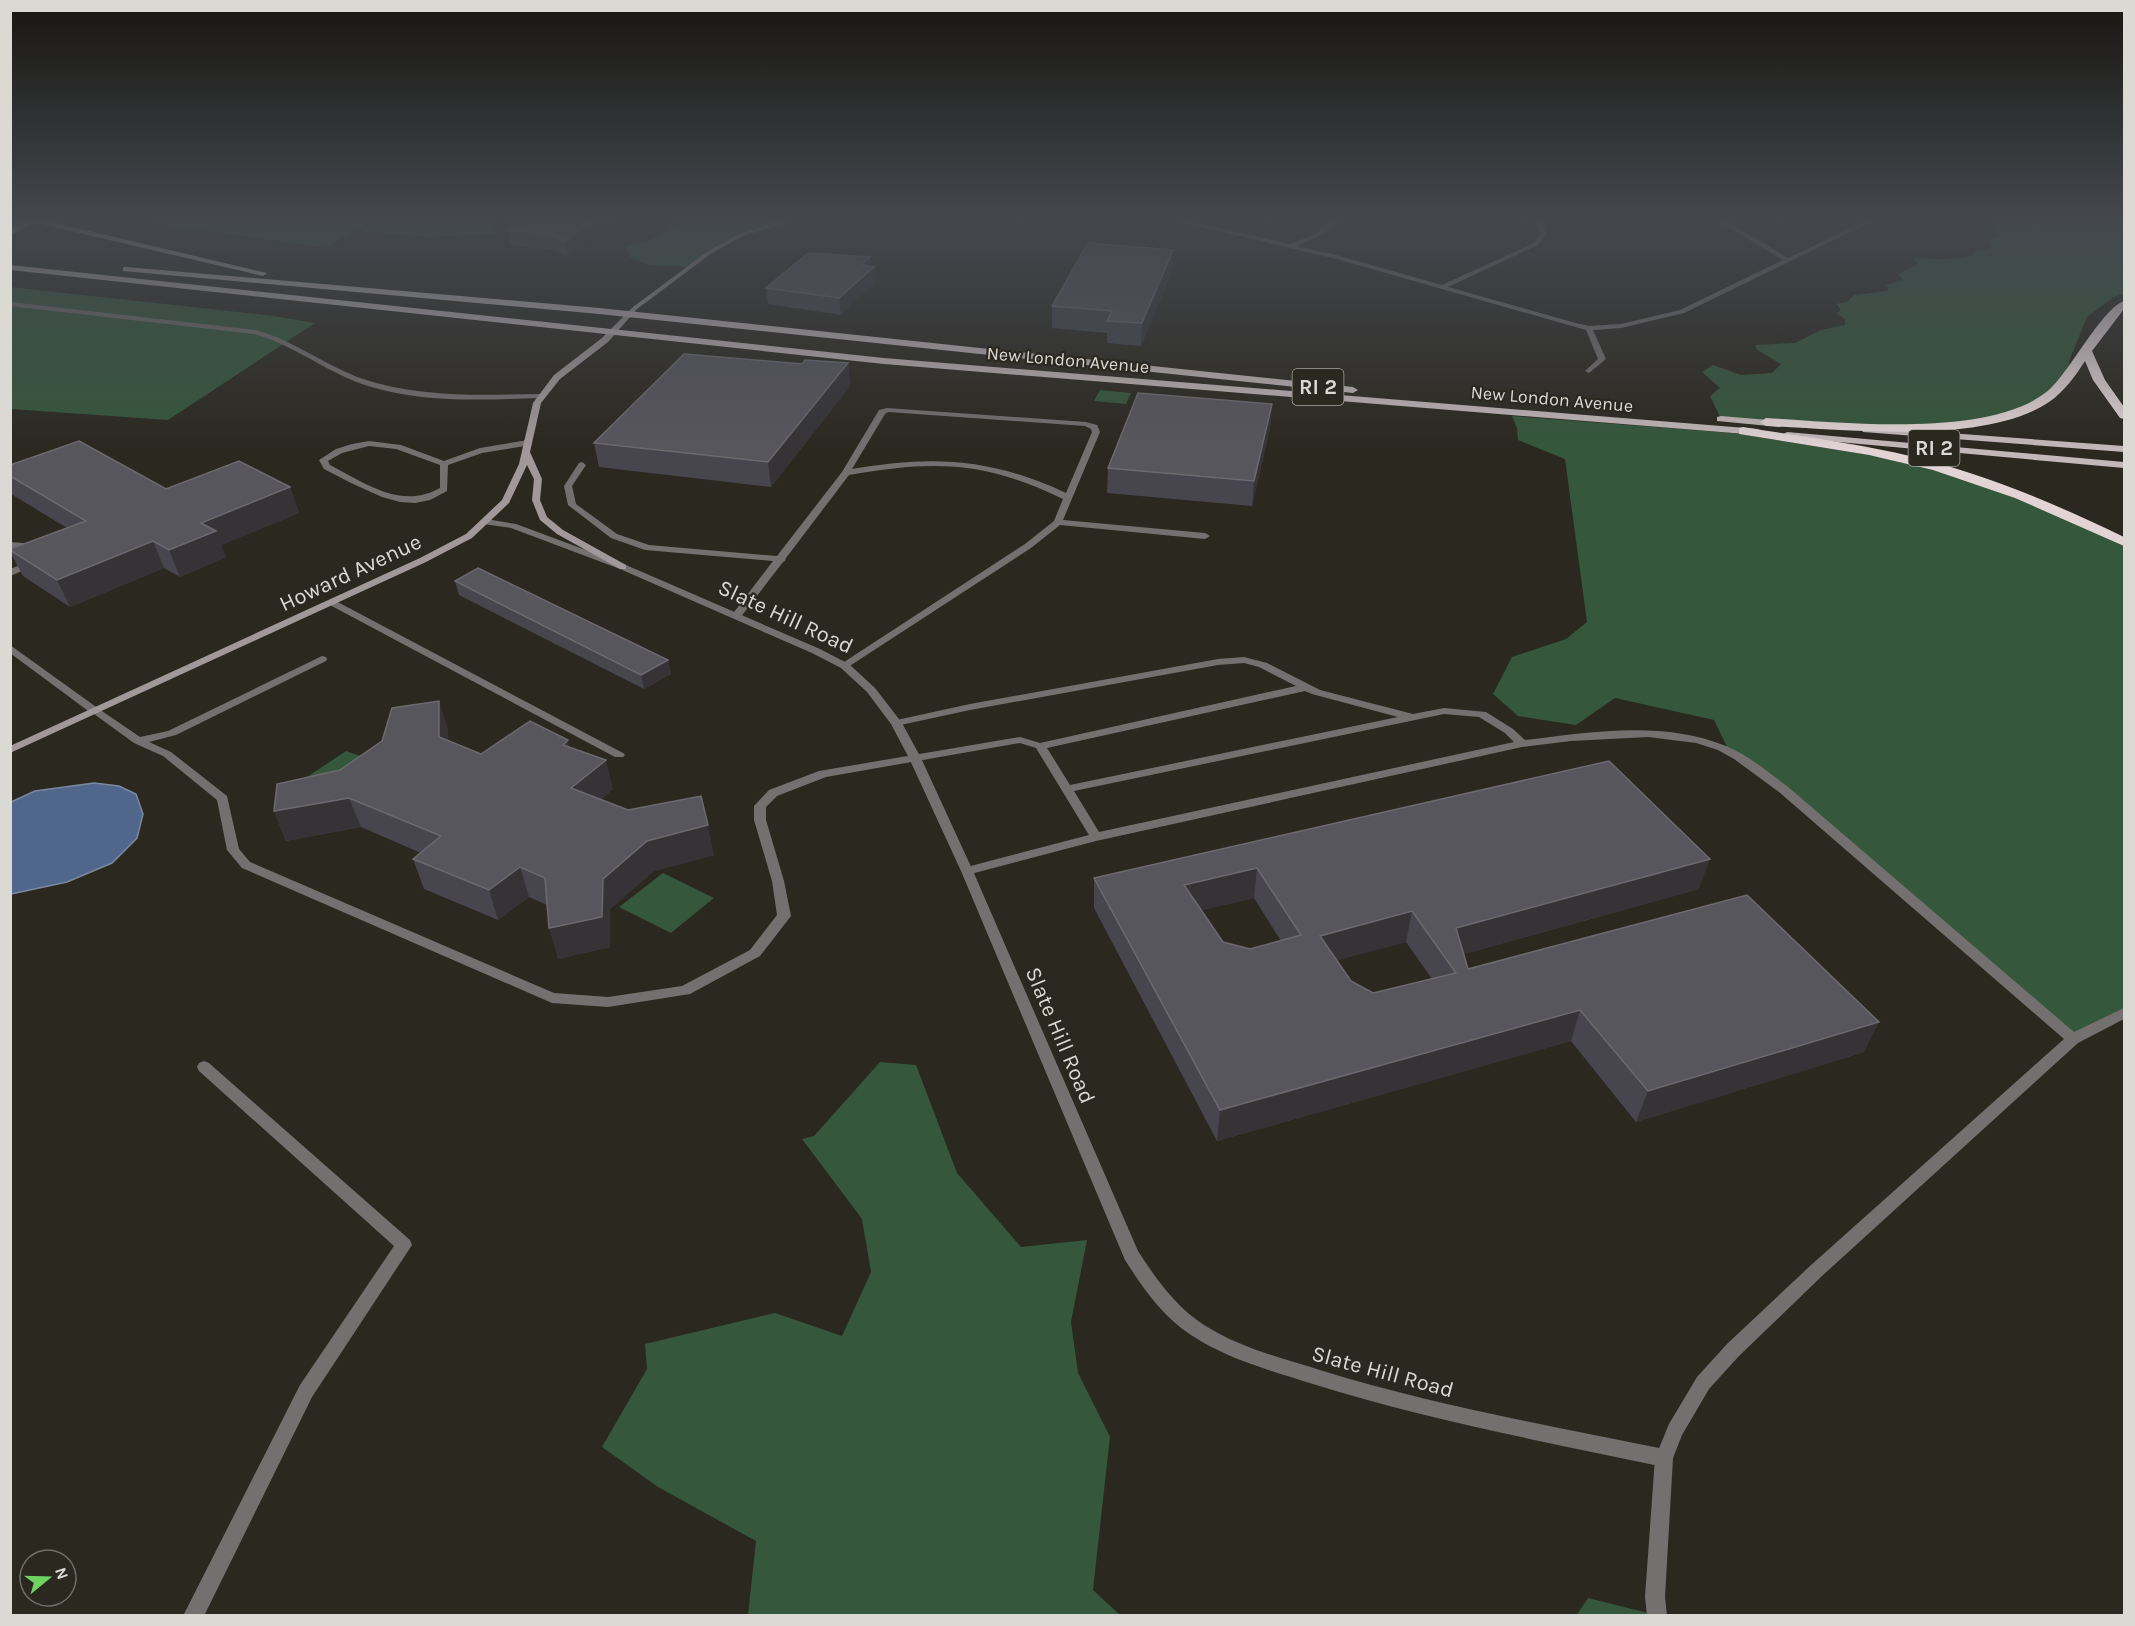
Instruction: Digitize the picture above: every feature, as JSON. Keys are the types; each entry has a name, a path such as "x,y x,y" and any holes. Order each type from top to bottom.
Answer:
{"highway":[{"path":"1766,422 1934,426 2001,418 2025,411 2046,399 2087,351 2111,316 2124,304"},
{"path":"2087,351 2099,380 2124,415"},
{"path":"1743,431 1887,455 1955,472 2035,500 2124,542"}],"main road":[{"name":"New London Avenue","path":"287,297 943,366 1743,431 2124,465"},
{"name":"New London Avenue","path":"423,297 628,315 1240,379 2124,449"}],"street":[{"name":"Howard Avenue","path":"10,750 442,551 486,522 512,492 526,453 534,410 541,396 557,377 652,297"},
{"path":"1479,297 1547,318 1589,328 1653,321 1682,312 1714,297"},
{"path":"10,304 261,333 290,343 360,380 404,391 459,396 541,396"},
{"path":"1589,328 1602,359 1589,371"},
{"path":"736,616 846,473 882,412 887,410 1086,424 1094,427 1096,432 1058,522 1028,546 845,666"},
{"path":"444,464 444,489 435,496 414,501 397,500 327,467 323,460 338,451 367,442 396,445 444,464 480,452 528,443"},
{"path":"526,453 538,479 536,500 543,518 560,532 622,567"},
{"path":"846,473 896,463 970,465 997,468 1067,497"},
{"path":"582,465 568,486 572,505 614,536 648,548 782,559"},
{"name":"Slate Hill Road","path":"486,522 513,526 622,567 736,616 845,666 871,690 896,723 915,758 967,872 1131,1255 1164,1303 1186,1322 1211,1338 1329,1382 1427,1408 1664,1458"},
{"path":"1058,522 1204,536"},
{"path":"10,545 46,547"},
{"path":"10,573 40,561"},
{"path":"332,602 619,755"},
{"path":"10,648 138,741 167,754 223,799 233,850 246,865 552,998 608,1002 685,990 755,953 784,916 778,881 760,820 760,806 773,793 823,774 1020,740 1040,746 1307,687"},
{"path":"138,741 172,733 322,659"},
{"path":"896,723 1218,662 1244,660 1263,665 1336,699 1389,709 1413,717"},
{"path":"1067,789 1444,711 1482,714 1509,731 1522,744"},
{"path":"967,872 1096,837 1522,744 1585,736 1649,735 1701,742 1739,757 1783,789 2073,1039"},
{"path":"1040,746 1096,837"},
{"path":"1657,1616 1655,1597 1664,1458 1675,1430 1703,1383 1733,1350 1816,1271 2073,1039 2124,1013"},
{"path":"193,1616 306,1391 404,1245 204,1067"}],"green space":[{"path":"10,297 100,297 274,316 315,323 168,420 11,409"},
{"path":"1852,297 2115,297 2087,317 2069,361 2070,369 2046,400 2010,418 1954,427 1828,425 1721,419 1710,396 1720,388 1702,372 1713,365 1741,375 1772,373 1781,364 1756,349 1756,345 1795,343 1821,330 1845,325 1845,319 1836,313 1841,310 1836,304 1847,302"},
{"path":"1100,390 1131,393 1126,404 1094,401"},
{"path":"1512,416 1733,433 1894,459 1973,481 2083,525 2124,546 2124,1014 2085,1035 2073,1034 1728,749 1714,720 1615,698 1576,725 1518,716 1493,694 1512,657 1566,639 1587,622 1565,459 1518,440 1517,428"},
{"path":"346,751 391,767 304,779"},
{"path":"663,873 714,898 671,933 619,907"},
{"path":"880,1062 916,1065 957,1173 1021,1247 1087,1240 1071,1322 1078,1373 1110,1437 1093,1590 1120,1615 748,1615 756,1541 658,1487 602,1447 647,1369 645,1344 775,1313 842,1336 871,1272 862,1219 802,1139 814,1136"},
{"path":"1588,1598 1656,1615 1656,1616 1576,1616"}],"water":[{"path":"94,783 119,786 136,794 143,814 137,838 112,863 67,882 11,894 11,802 35,791"}],"building":[{"path":"1057,297 1153,297 1142,323 1107,321 1112,311 1052,306"},
{"path":"684,354 802,364 805,360 848,363 768,462 594,443"},
{"path":"1138,393 1272,404 1254,481 1108,468"},
{"path":"79,441 166,489 239,461 290,487 201,523 216,531 169,550 153,541 57,580 10,549 86,521 10,476 10,465"},
{"path":"478,568 668,660 641,675 455,581"},
{"path":"439,701 439,737 481,754 530,721 568,740 563,745 606,760 571,788 628,810 701,796 708,825 647,841 603,879 602,917 549,928 545,878 520,867 489,890 413,859 441,836 349,798 274,811 277,784 340,770 382,741 392,708"},
{"path":"1609,761 1710,859 1456,928 1468,969 1747,895 1879,1022 1648,1091 1580,1010 1220,1110 1094,878","holes":["1257,868 1301,935 1250,949 1223,942 1184,885","1412,911 1456,973 1373,993 1351,981 1320,936"]}]}
